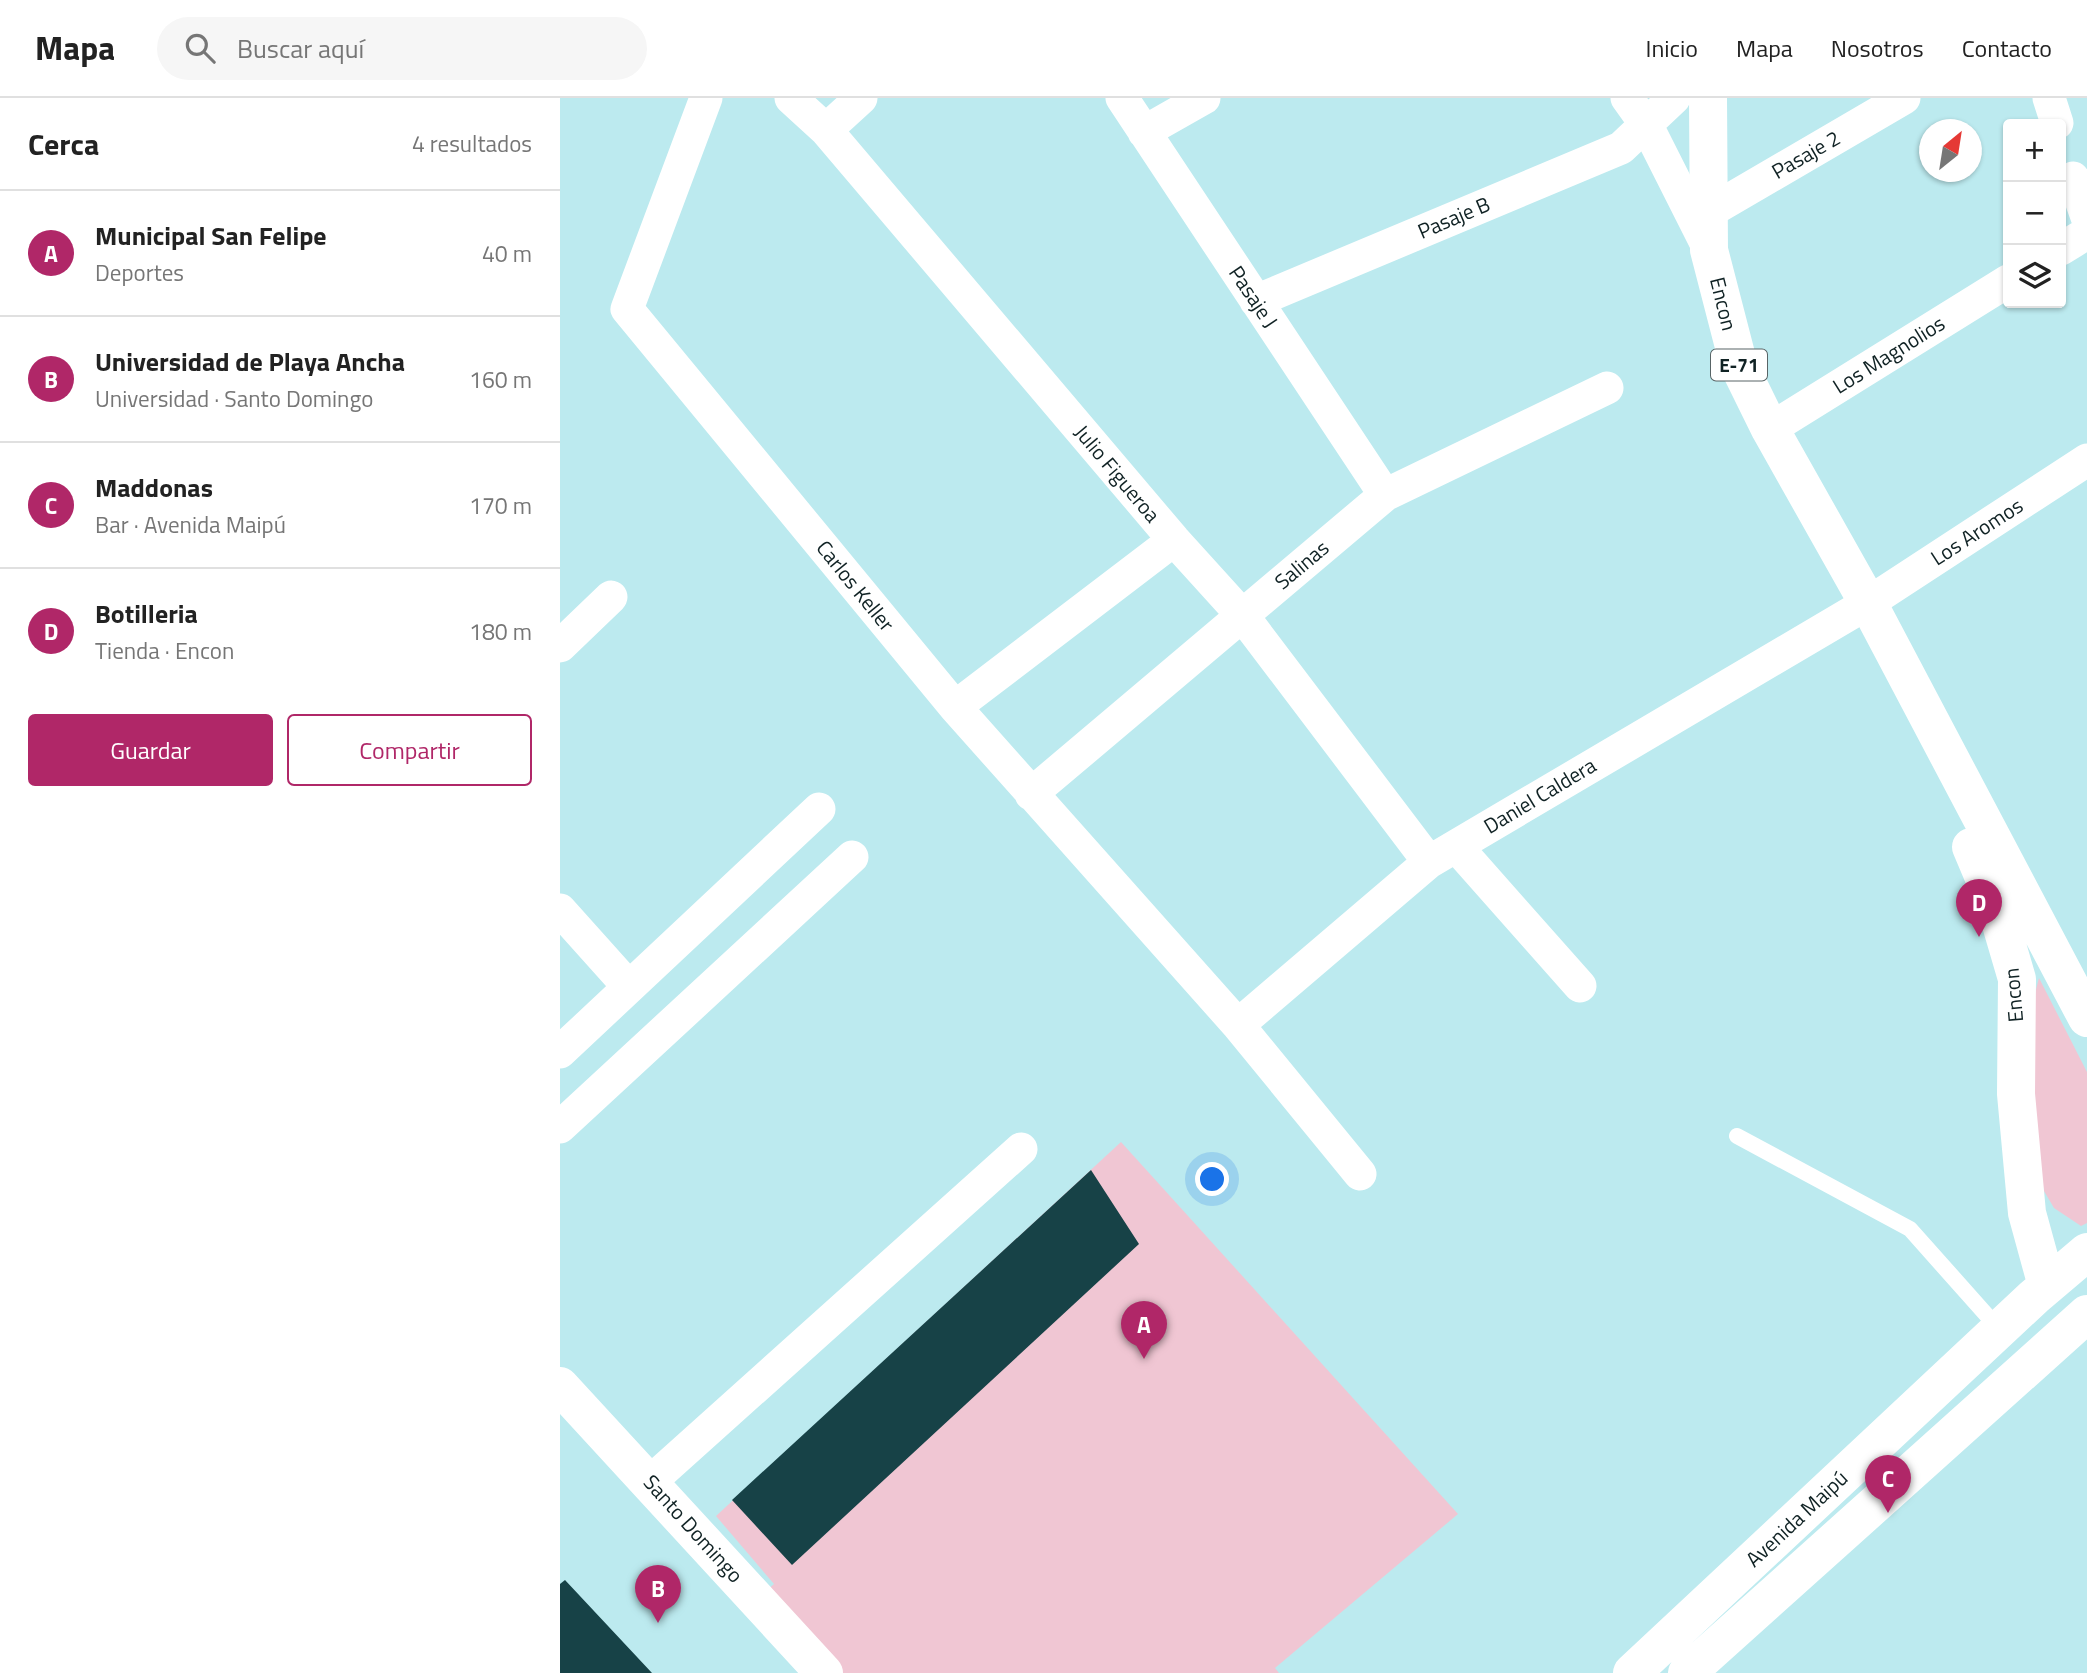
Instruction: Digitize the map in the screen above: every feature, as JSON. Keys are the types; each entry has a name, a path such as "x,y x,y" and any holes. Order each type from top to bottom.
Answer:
{"main road":[{"name":"Encon","path":"1708,98 1707,213 1710,250 1740,366 1770,429 1868,603 2087,1018"},
{"name":"Encon","path":"1868,603 1995,904 2017,979 2016,1094 2027,1213 2047,1286"},
{"name":"Avenida Maipú","path":"1632,1673 2047,1286 2087,1252"},
{"path":"2047,1286 2085,1321"},
{"name":"Avenida Maipú","path":"1687,1673 2085,1321"},
{"name":"Santo Domingo","path":"560,1386 824,1673"}],"street":[{"name":"Carlos Keller","path":"706,98 627,309 955,708 1238,1025 1360,1174"},
{"name":"Julio Figueroa","path":"791,98 826,130 1174,540 1242,615 1442,854 1580,986"},
{"path":"826,130 861,98"},
{"name":"Pasaje J","path":"1122,98 1385,495"},
{"path":"1144,132 1205,98"},
{"path":"1628,98 1647,126 1710,250"},
{"name":"Pasaje B","path":"1256,302 1621,148 1674,98"},
{"name":"Pasaje 2","path":"1707,213 1904,98"},
{"path":"2073,178 2087,217"},
{"path":"2066,246 2087,233"},
{"name":"Los Magnolios","path":"1770,429 2003,284"},
{"name":"Salinas","path":"1031,794 1385,495 1607,388"},
{"name":"Los Aromos","path":"1868,603 2087,460"},
{"path":"955,708 1174,540"},
{"path":"560,646 611,597"},
{"name":"Daniel Caldera","path":"1238,1025 1442,854 1868,603"},
{"path":"560,1052 819,809"},
{"path":"560,1127 852,857"},
{"path":"560,910 629,987"},
{"path":"650,1482 1021,1149"}],"lane":[{"path":"1737,1136 1910,1229 2000,1330"}],"shaded area":[{"path":"2039,978 2087,1072 2087,1223 2081,1226 2054,1208 2044,1191 2031,1132 2029,1016"},
{"path":"1121,1142 1458,1514 1275,1668 1279,1673 830,1673 760,1596 774,1584 716,1516"}],"building":[{"path":"1091,1170 1139,1244 792,1565 732,1500"},
{"path":"565,1580 652,1673 560,1673 560,1584"}],"place":[{"name":"Botilleria","path":"1979,937"},
{"name":"Municipal San Felipe","path":"1144,1359"},
{"name":"Maddonas","path":"1888,1513"},
{"name":"Universidad de Playa Ancha","path":"658,1623"}]}
